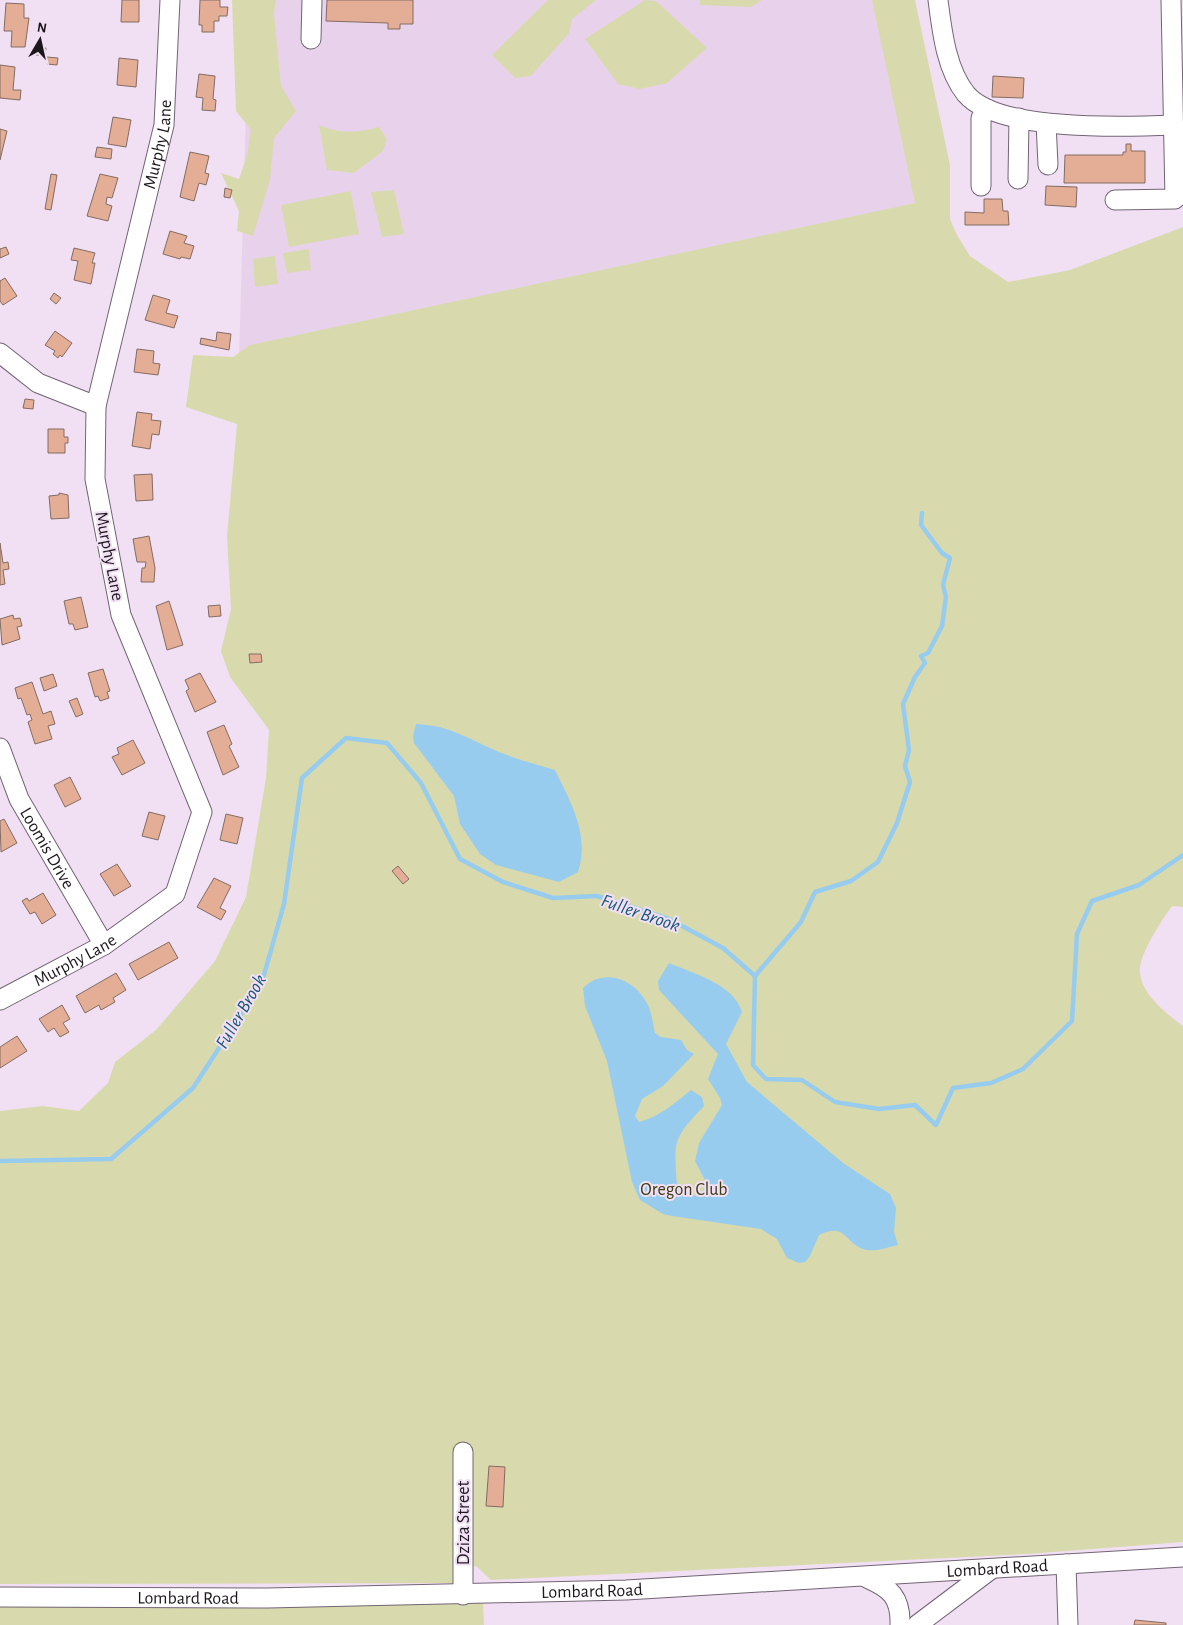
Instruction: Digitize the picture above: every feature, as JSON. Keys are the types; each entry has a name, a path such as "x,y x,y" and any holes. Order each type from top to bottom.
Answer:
{"street":[{"name":"Murphy Lane","path":"0,1000 104,944 175,894 202,812 120,614 95,479 96,406 164,126 170,0"},
{"path":"311,39 312,0"},
{"path":"938,0 942,33 956,79 968,96 987,109 1046,123 1121,127 1174,125"},
{"path":"1115,200 1176,199 1172,0"},
{"path":"981,186 981,118 987,109"},
{"path":"1018,179 1019,118"},
{"path":"1046,123 1048,165"},
{"path":"0,354 38,383 96,406"},
{"name":"Loomis Drive","path":"0,748 19,799 104,944"},
{"name":"Dziza Street","path":"462,1452 463,1595"},
{"name":"Lombard Road","path":"0,1597 268,1598 626,1590 1183,1558"},
{"path":"1066,1564 1068,1625"},
{"path":"916,1625 990,1570"},
{"path":"862,1577 885,1586 893,1593 900,1625"}],"shaded area":[{"path":"249,0 903,0 947,210 239,357"}],"green space":[{"path":"232,0 276,0 274,14 281,86 296,111 274,138 270,180 253,236 237,231 239,211 221,173 239,179 247,155 251,130 236,111"},
{"path":"548,0 596,0 572,19 569,33 531,76 515,78 492,55"},
{"path":"645,0 656,1 707,48 667,83 640,89 618,84 585,39"},
{"path":"700,0 762,0 751,7 700,5"},
{"name":"Oregon Club","path":"872,0 915,0 950,165 950,219 970,256 1008,282 1070,270 1183,227 1183,907 1172,906 1162,920 1143,957 1140,972 1141,980 1150,996 1183,1026 1183,1542 1028,1554 491,1580 476,1566 454,1566 453,1583 0,1584 0,1111 43,1106 79,1111 108,1083 115,1062 156,1030 215,961 246,897 266,778 269,730 230,677 221,651 231,609 227,537 237,424 186,407 193,355 233,357 250,345 915,203"},
{"path":"319,125 349,132 379,127 387,139 383,151 354,173 327,170"},
{"path":"394,190 404,234 382,237 371,192"},
{"path":"351,191 359,234 289,247 281,205"},
{"path":"309,249 311,270 287,273 283,253"},
{"path":"275,256 278,284 255,287 253,259"},
{"path":"483,1602 484,1625 0,1625 0,1607"}],"water":[{"path":"416,724 452,731 507,755 555,770 567,794 580,832 582,845 578,872 559,882 496,865 480,854 460,824 454,796 414,743 413,736"},
{"path":"669,963 711,981 738,1002 742,1012 726,1044 747,1082 843,1163 890,1194 896,1208 894,1232 898,1245 867,1250 857,1246 840,1232 828,1232 819,1235 810,1256 805,1262 799,1263 787,1258 777,1239 761,1229 663,1214 640,1200 632,1182 607,1061 585,1006 583,988 592,981 610,977 629,983 644,998 649,1007 655,1033 661,1037 681,1040 687,1050 694,1054 663,1086 642,1099 635,1116 639,1122 653,1117 691,1090 702,1097 704,1106 681,1134 677,1142 675,1159 677,1186 683,1191 699,1197 707,1184 695,1161 699,1143 722,1105 720,1098 708,1079 718,1054 659,990 658,981"}],"building":[{"path":"122,0 139,0 139,22 121,22"},
{"path":"200,0 220,0 220,7 228,7 227,16 219,16 219,21 214,21 214,32 202,32 202,25 199,25"},
{"path":"327,0 413,0 413,24 400,24 400,29 388,29 388,23 326,21"},
{"path":"6,3 24,4 24,18 29,18 25,47 11,47 12,31 4,31"},
{"path":"37,47 46,48 45,55 36,55"},
{"path":"47,57 58,58 57,65 47,64"},
{"path":"119,58 138,60 136,87 117,85"},
{"path":"0,65 15,67 13,90 21,90 20,100 0,98"},
{"path":"199,74 215,76 213,99 216,100 215,111 202,110 203,98 196,97"},
{"path":"993,76 1024,78 1023,98 992,97"},
{"path":"113,117 131,120 126,147 108,144"},
{"path":"0,129 7,131 0,160"},
{"path":"1126,144 1131,144 1131,151 1145,151 1145,183 1064,183 1065,155 1123,155 1123,152 1126,152"},
{"path":"97,147 112,149 111,159 95,157"},
{"path":"190,152 209,156 205,173 209,174 206,185 199,183 194,201 180,197"},
{"path":"51,174 57,175 51,210 45,209"},
{"path":"100,174 118,178 112,198 107,197 106,204 112,206 108,221 87,216"},
{"path":"1046,186 1077,187 1076,207 1045,205"},
{"path":"225,188 232,190 230,198 224,197"},
{"path":"984,199 1002,199 1003,211 1008,211 1009,225 965,225 965,212 984,213"},
{"path":"170,231 187,236 184,243 194,246 190,259 181,257 180,259 163,254"},
{"path":"6,247 9,254 0,258 0,249"},
{"path":"74,248 95,253 92,263 95,263 91,284 74,280 78,261 71,260"},
{"path":"5,278 17,296 3,305 0,301 0,281"},
{"path":"54,293 61,298 56,304 50,299"},
{"path":"153,295 170,300 166,313 178,316 174,328 145,320"},
{"path":"55,331 72,343 62,357 60,355 58,358 53,354 55,351 45,345"},
{"path":"217,332 231,334 229,350 200,344 201,338 216,341"},
{"path":"137,349 154,351 153,363 160,364 158,375 134,372"},
{"path":"25,399 34,400 33,409 23,408"},
{"path":"137,412 152,414 151,420 161,421 159,435 152,434 150,449 132,446"},
{"path":"48,429 64,429 64,437 68,437 68,443 65,443 65,453 48,453"},
{"path":"152,474 153,500 136,501 134,475"},
{"path":"59,493 68,495 69,518 51,519 49,496 59,495"},
{"path":"149,536 155,568 154,582 141,582 142,568 145,568 146,562 137,562 133,539"},
{"path":"0,543 3,563 8,562 9,569 3,570 5,584 0,585"},
{"path":"81,597 88,627 75,630 73,624 69,624 64,601"},
{"path":"169,601 183,645 167,650 156,606"},
{"path":"220,605 221,616 209,617 208,606"},
{"path":"13,615 14,619 20,618 22,626 17,627 20,639 2,645 0,619"},
{"path":"249,654 261,654 262,662 250,663"},
{"path":"103,669 110,691 107,692 109,698 100,701 98,696 95,697 88,673"},
{"path":"200,673 216,702 195,712 186,691 189,689 185,680"},
{"path":"53,674 57,686 44,691 40,678"},
{"path":"32,682 43,714 51,711 55,724 48,726 52,739 35,744 28,722 32,720 30,714 27,715 21,698 18,699 15,688"},
{"path":"77,698 83,714 76,717 69,701"},
{"path":"224,725 232,744 229,746 239,767 223,775 207,732"},
{"path":"133,740 145,763 122,775 112,757 119,754 117,748"},
{"path":"70,777 81,799 65,807 54,785"},
{"path":"149,812 165,816 158,840 142,836"},
{"path":"226,814 243,818 237,844 220,840"},
{"path":"4,819 17,843 1,852 0,821"},
{"path":"117,864 131,886 114,896 100,874"},
{"path":"398,866 409,879 403,884 392,871"},
{"path":"214,878 231,886 220,908 226,911 221,920 197,907"},
{"path":"43,893 56,915 42,924 35,912 30,914 22,901 27,898 29,901"},
{"path":"169,942 178,958 138,980 129,964"},
{"path":"116,973 126,990 113,998 115,1002 101,1010 99,1005 85,1013 76,996"},
{"path":"62,1005 70,1019 63,1023 69,1032 60,1037 54,1028 48,1032 39,1019"},
{"path":"17,1036 27,1051 0,1068 0,1047"},
{"path":"489,1466 505,1467 503,1507 486,1506"},
{"path":"1135,1620 1166,1623 1166,1625 1134,1625"}],"waterway":[{"path":"755,976 801,922 815,892 851,881 878,862 897,823 910,782 905,766 909,750 903,704 915,677 925,663 921,656 928,653 942,626 946,597 943,585 950,558 942,553 921,525 922,513"},
{"name":"Fuller Brook","path":"0,1161 111,1159 193,1088 262,982 284,904 302,778 346,738 387,743 421,783 460,859 503,882 553,898 597,896 669,919 723,948 755,976 753,1065 766,1079 802,1080 835,1102 879,1109 915,1105 936,1125 953,1088 991,1083 1023,1069 1072,1021 1077,934 1092,901 1139,885 1183,855"}]}
